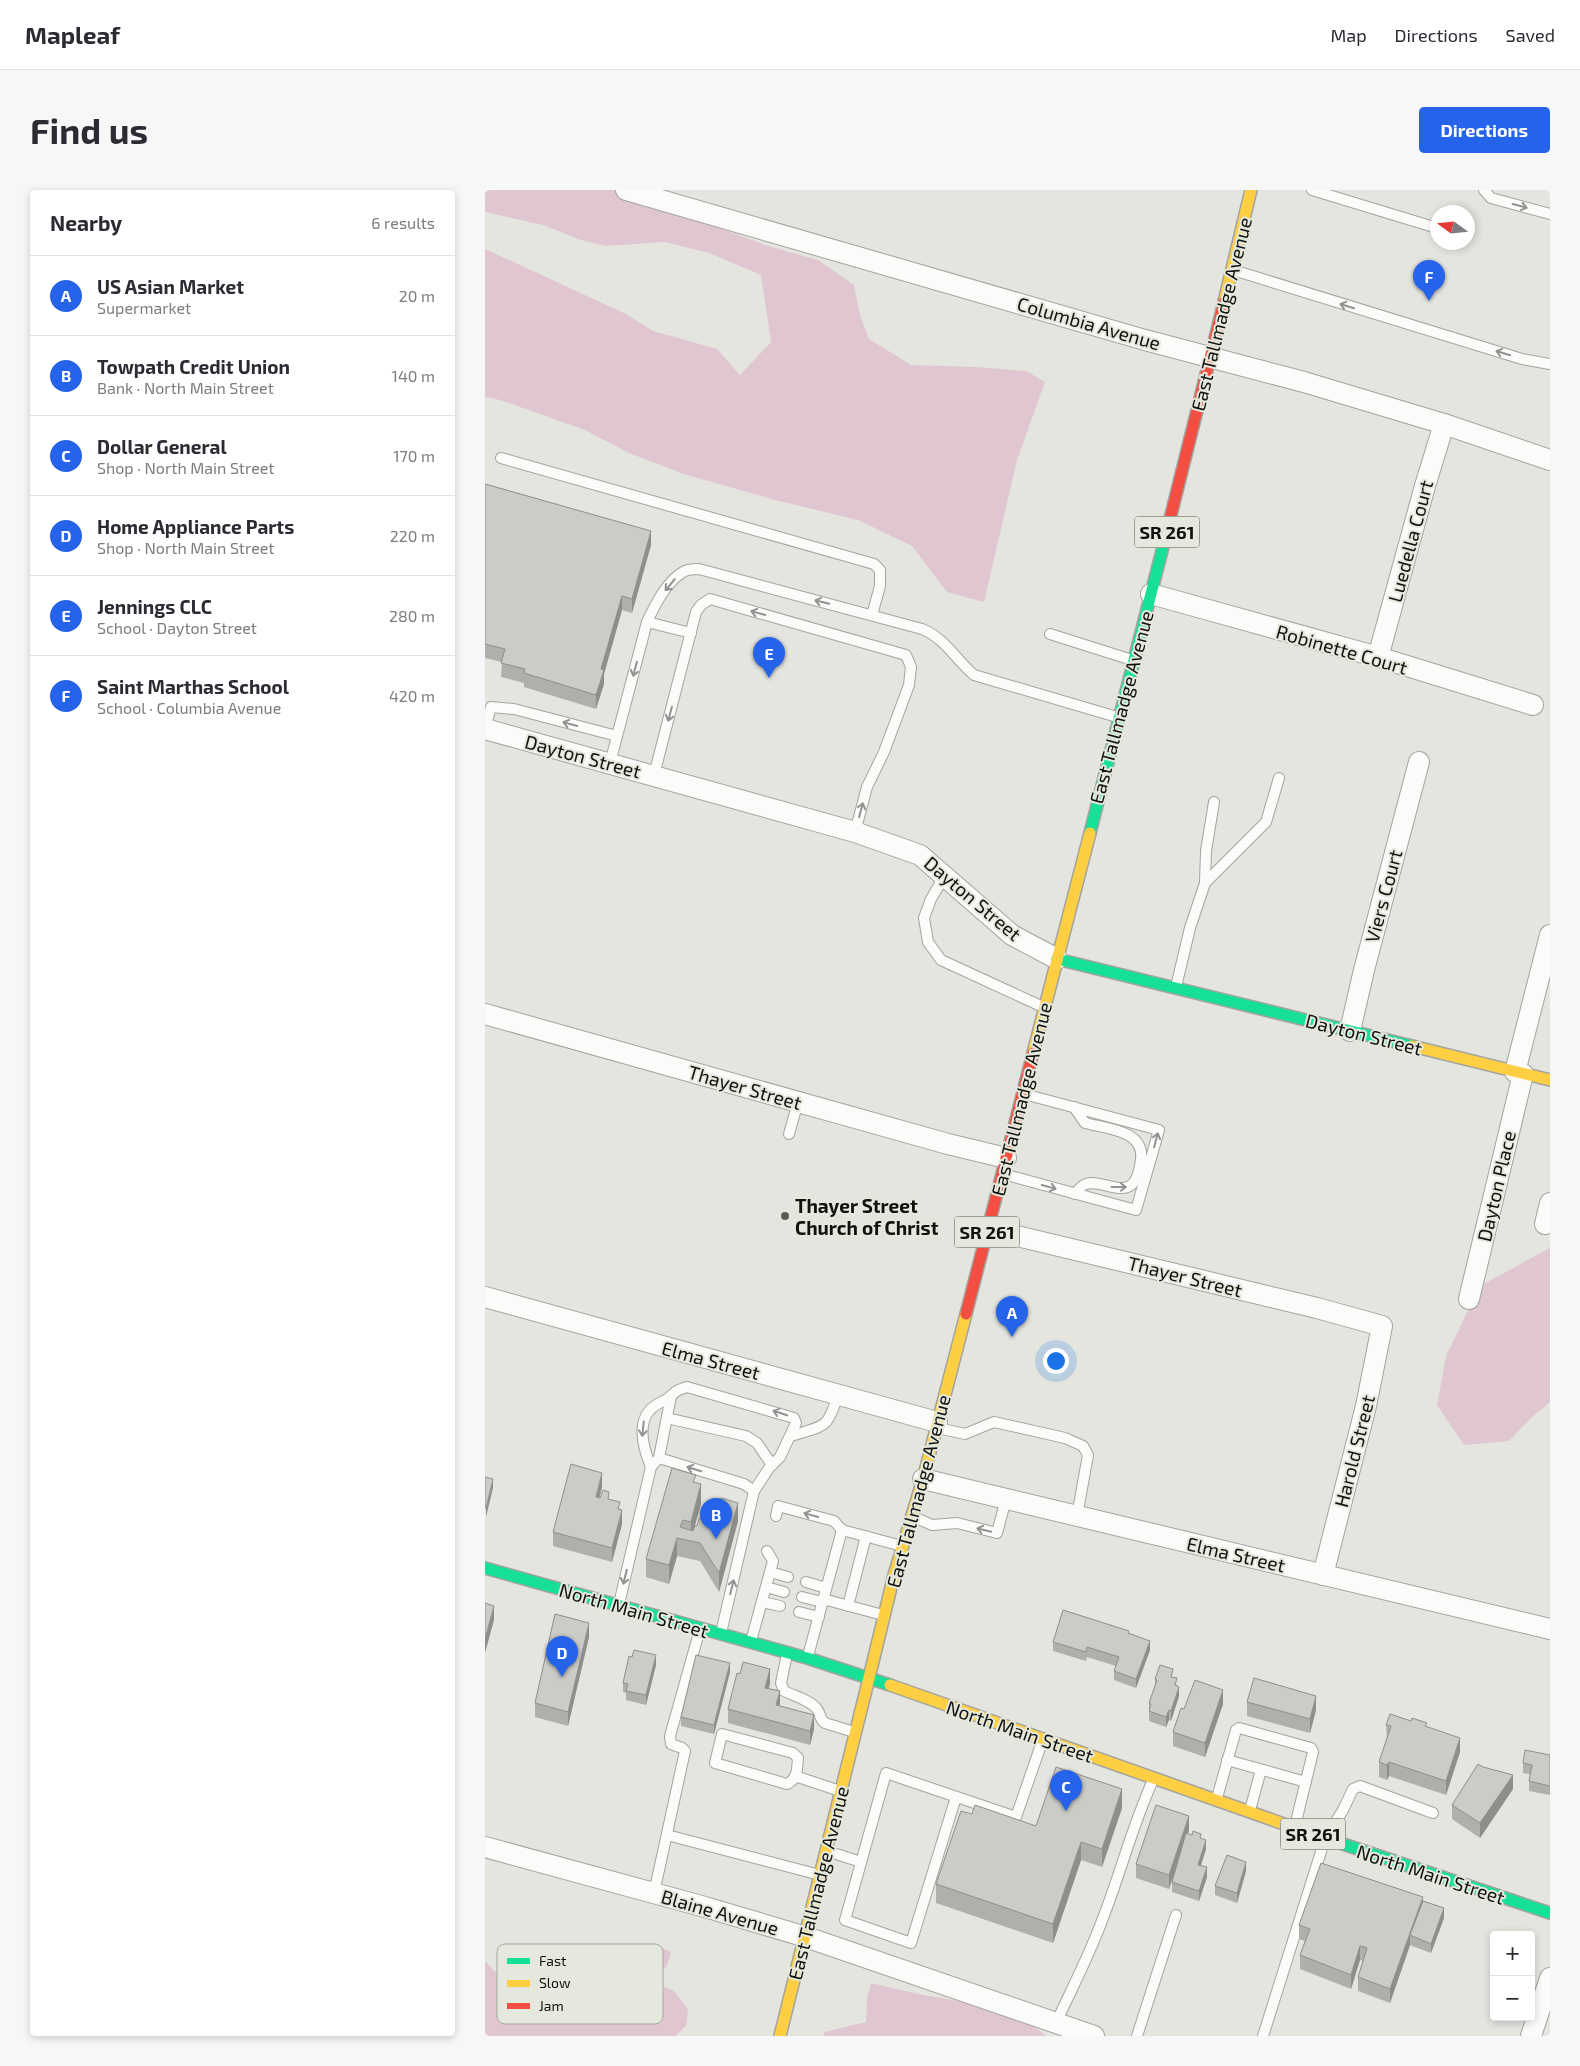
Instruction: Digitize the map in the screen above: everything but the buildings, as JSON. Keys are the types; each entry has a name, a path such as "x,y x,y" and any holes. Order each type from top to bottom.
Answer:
{"main road":[{"name":"East Tallmadge Avenue","path":"780,2036 885,1615 923,1479 1151,594 1251,190"},
{"name":"Dayton Street","path":"1057,959 1550,1080"},
{"name":"North Main Street","path":"485,1568 807,1658 869,1678 1250,1810 1325,1839 1550,1912"}],"street":[{"name":"Columbia Avenue","path":"626,190 1304,382 1443,424 1550,460"},
{"name":"Luedella Court","path":"1378,657 1443,424"},
{"name":"Robinette Court","path":"1151,594 1378,657 1533,705"},
{"name":"Dayton Street","path":"485,729 855,832 920,855 1012,935 1057,959"},
{"name":"Viers Court","path":"1350,1031 1364,970 1419,762"},
{"name":"Dayton Place","path":"1469,1299 1550,935"},
{"name":"Thayer Street","path":"485,1014 948,1144 1004,1166"},
{"path":"1545,1224 1550,1203"},
{"name":"Thayer Street","path":"988,1228 1317,1308 1381,1326"},
{"name":"Elma Street","path":"485,1297 838,1395 936,1425"},
{"name":"Harold Street","path":"1323,1575 1366,1406 1381,1326"},
{"name":"Elma Street","path":"923,1479 1550,1629"},
{"name":"Blaine Avenue","path":"485,1847 805,1937 1094,2036"},
{"path":"1531,2036 1550,1978"}],"lane":[{"path":"1312,190 1430,226"},
{"path":"1489,193 1550,214"},
{"path":"1232,270 1522,359 1550,364"},
{"path":"501,458 874,564 880,570 880,586 871,614"},
{"path":"609,763 647,622 655,604 673,580 684,571 699,568 871,614 932,633 974,675 1118,718"},
{"path":"654,775 696,612 701,605 710,600 906,655 911,667 909,685 884,752 867,787 855,832"},
{"path":"647,622 691,633"},
{"path":"1050,634 1133,660"},
{"path":"485,729 491,707 514,709 617,736"},
{"path":"1205,883 1266,822 1279,778"},
{"path":"1176,988 1190,928 1205,883 1206,851 1214,802"},
{"path":"945,875 931,899 924,918 928,942 941,960 1044,1007"},
{"path":"1004,1166 1075,1194 1136,1210 1159,1130 1023,1093"},
{"path":"789,1134 797,1102"},
{"path":"1074,1107 1085,1123 1127,1134 1138,1141 1142,1150 1140,1168 1134,1183 1125,1188 1095,1182 1084,1184 1075,1194"},
{"path":"618,1605 651,1467 659,1458 671,1396 674,1391 687,1387 794,1418 797,1423 780,1457 754,1491 721,1634"},
{"path":"791,1436 822,1426 828,1422 838,1395"},
{"path":"651,1467 643,1438 643,1424 650,1410 671,1396"},
{"path":"667,1418 745,1436 757,1443 772,1465"},
{"path":"936,1425 965,1434 994,1422 1065,1438 1083,1446 1088,1455 1077,1516"},
{"path":"659,1458 744,1484 754,1491"},
{"path":"912,1516 932,1525 957,1523 997,1533 1006,1498"},
{"path":"775,1516 778,1506 834,1521 842,1530 903,1546"},
{"path":"807,1658 842,1530"},
{"path":"848,1606 867,1536"},
{"path":"751,1642 772,1567 767,1552"},
{"path":"772,1567 788,1577"},
{"path":"807,1582 826,1588"},
{"path":"766,1587 784,1592"},
{"path":"802,1597 885,1615"},
{"path":"762,1602 780,1606"},
{"path":"799,1612 819,1617"},
{"path":"654,1894 685,1751 671,1744 670,1736 701,1628"},
{"path":"787,1653 781,1683 784,1690 812,1704 818,1710 821,1721 856,1732"},
{"path":"1217,1799 1235,1730 1239,1728 1311,1748 1313,1752 1294,1827"},
{"path":"722,1734 793,1753 798,1758 795,1776 792,1782 787,1784 715,1763 722,1734"},
{"path":"956,1797 911,1943 845,1920 886,1774 956,1797 1016,1817 1043,1739"},
{"path":"1227,1760 1306,1782"},
{"path":"1250,1810 1261,1770"},
{"path":"795,1776 841,1791"},
{"path":"1056,2023 1086,1961 1103,1918 1140,1809 1154,1778"},
{"path":"1263,2036 1325,1839 1343,1810 1353,1788 1360,1786 1433,1813"},
{"path":"667,1835 821,1875"},
{"path":"827,1851 861,1862"},
{"path":"1137,2036 1176,1915"}],"shaded area":[{"path":"485,190 617,190 768,246 818,260 854,285 860,315 869,339 911,365 1026,371 1045,382 1017,460 984,602 947,592 912,546 858,520 775,500 684,474 629,453 585,430 500,400 485,397 485,249 626,314 653,331 717,349 740,375 771,342 761,275 709,253 665,242 605,246 578,239 543,225 485,212"},
{"path":"1550,1248 1550,1402 1532,1417 1509,1441 1464,1445 1437,1405 1446,1356 1480,1286"},
{"path":"663,1948 671,1952 667,1966 663,1970"},
{"path":"485,1961 497,1972 497,2024 663,2024 663,1986 674,1991 688,2009 686,2026 675,2036 485,2036"},
{"path":"871,1983 918,1994 992,2007 1031,2024 1046,2036 823,2036 825,2032 866,2022 867,1999"}],"traffic: fast":[{"path":"1090,833 1167,531"},
{"path":"1057,959 1412,1046"},
{"path":"485,1568 807,1658 890,1685"},
{"path":"1301,1830 1550,1913"}],"traffic: slow":[{"path":"1224,302 1251,190"},
{"path":"1033,1053 1090,833"},
{"path":"1412,1046 1550,1080"},
{"path":"869,1678 894,1575 923,1479 966,1314"},
{"path":"780,2036 869,1678"},
{"path":"890,1685 1301,1830"}],"traffic: jam":[{"path":"1167,531 1224,302"},
{"path":"966,1314 1033,1053"}],"place":[{"name":"Saint Marthas School","path":"1429,301"},
{"name":"Jennings CLC","path":"769,678"},
{"name":"Thayer Street Church of Christ","path":"785,1216"},
{"name":"US Asian Market","path":"1012,1337"},
{"name":"Towpath Credit Union","path":"716,1539"},
{"name":"Home Appliance Parts","path":"562,1677"},
{"name":"Dollar General","path":"1066,1811"}]}
